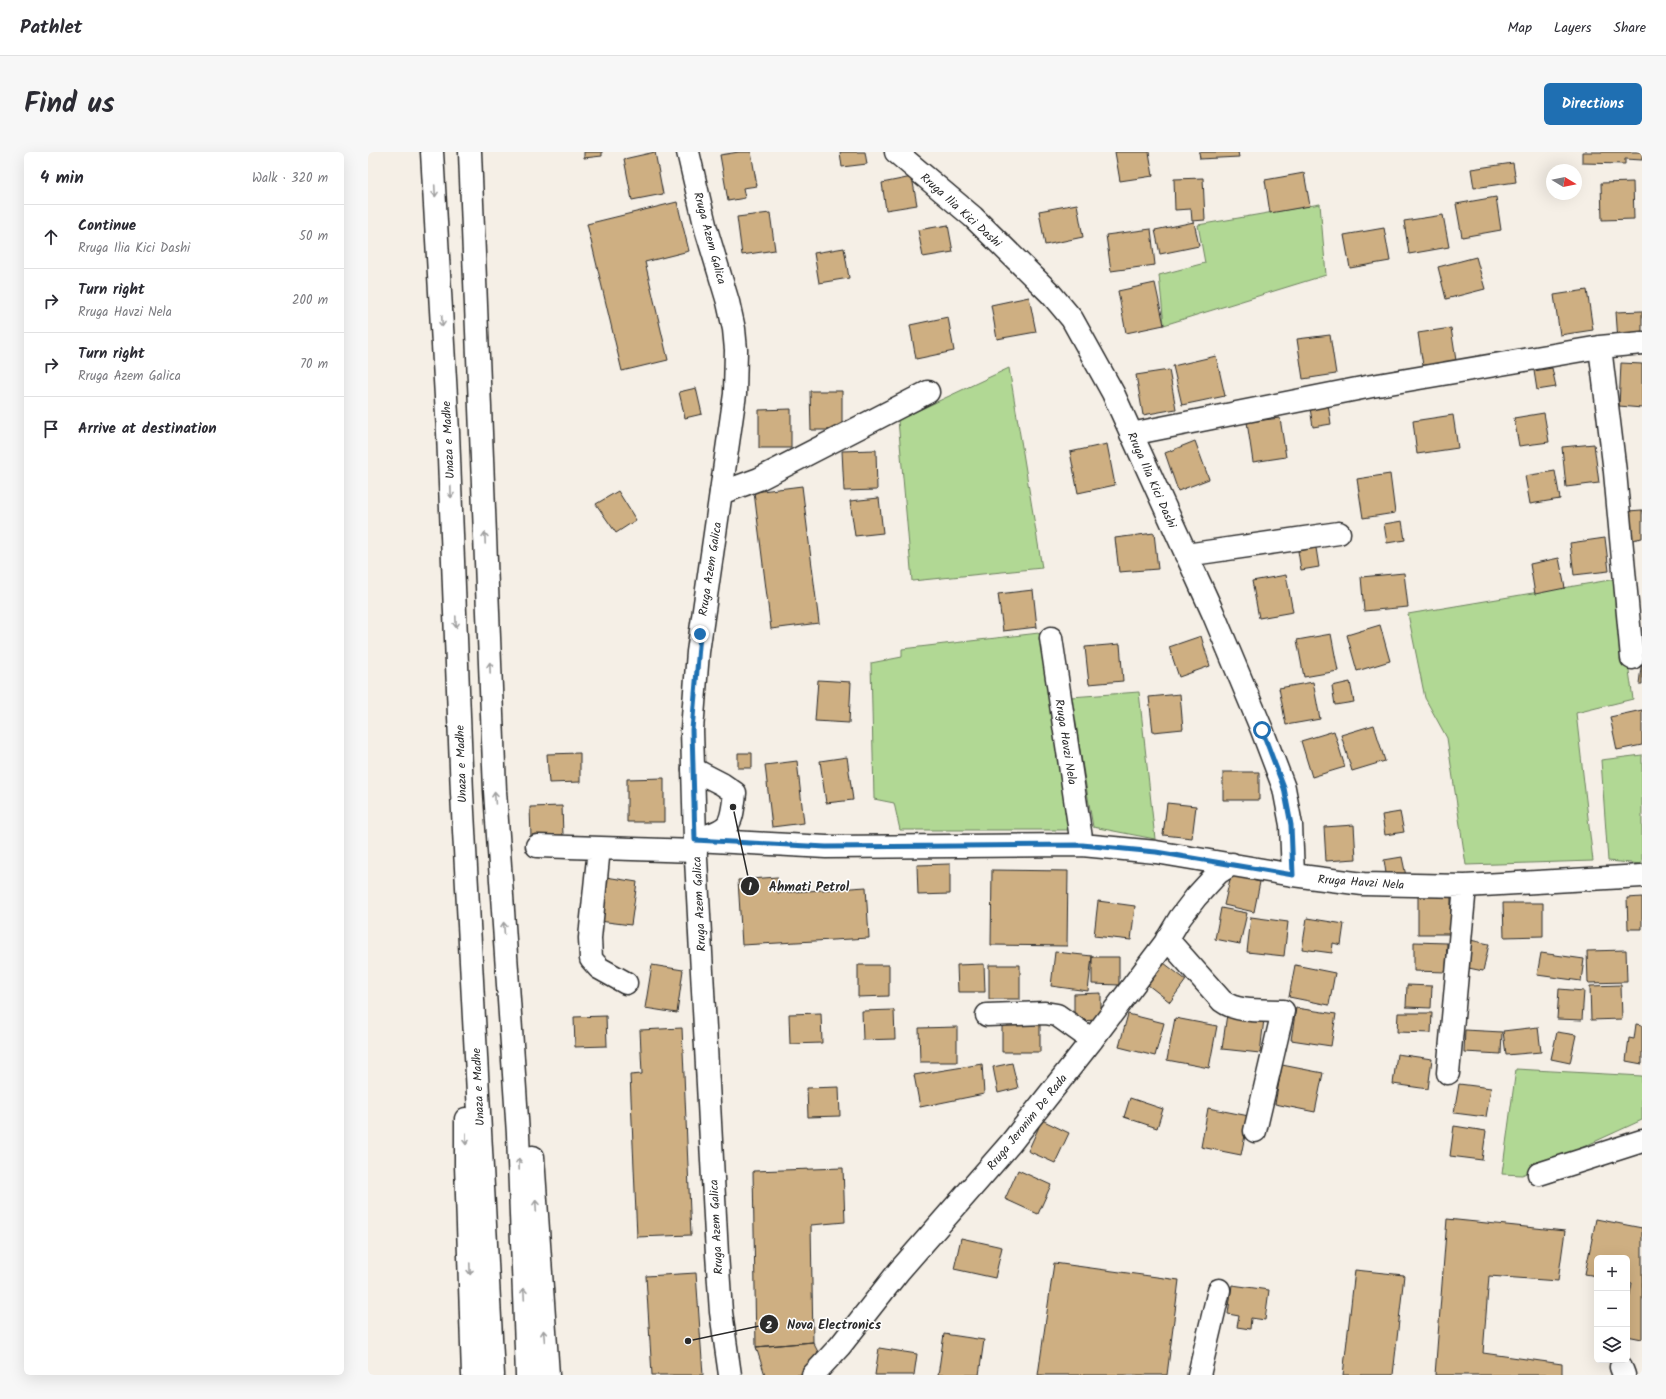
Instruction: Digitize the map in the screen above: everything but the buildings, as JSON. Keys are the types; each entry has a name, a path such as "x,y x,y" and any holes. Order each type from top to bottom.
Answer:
{"main road":[{"name":"Unaza e Madhe","path":"432,152 448,432 462,793 493,1375"},
{"path":"470,152 495,791 518,1134 528,1375"},
{"name":"Rruga Azem Galica","path":"688,152 706,229 728,302 735,336 736,357 734,394 696,666 692,730 695,846 721,1312 730,1375"},
{"name":"Rruga Ilia Kici Dashi","path":"896,152 973,217 1051,294 1072,319 1113,393 1186,555 1262,730 1284,788 1291,825 1293,875"},
{"path":"1131,434 1372,386 1600,347 1642,344"},
{"path":"1600,347 1614,472 1635,618 1632,658"},
{"path":"721,493 759,478 928,392"},
{"path":"1186,555 1339,533"},
{"name":"Rruga Havzi Nela","path":"1051,638 1082,845"},
{"path":"693,769 722,784 735,793 731,820 721,832 695,846"},
{"name":"Rruga Havzi Nela","path":"537,846 599,848 695,846 826,847 1082,845 1156,852 1293,875 1363,884 1465,886 1642,876"},
{"path":"599,848 590,938 591,959 599,968 626,983"},
{"name":"Rruga Jeronim De Rada","path":"813,1375 840,1346 899,1271 1010,1144 1092,1040 1167,939 1180,918 1196,897 1218,873 1232,864"},
{"path":"1448,1073 1465,886"},
{"path":"1167,939 1222,1001 1229,1006 1283,1011 1255,1131"},
{"path":"506,958 528,1072 548,1375"},
{"path":"471,960 466,1097 466,1165 473,1375"},
{"path":"987,1015 1045,1013 1057,1015 1092,1040"},
{"path":"1540,1174 1642,1141"},
{"path":"1199,1375 1219,1290"}],"green space":[{"path":"1320,204 1326,275 1164,325 1159,275 1205,263 1198,225"},
{"path":"1009,368 1042,568 912,581 898,420"},
{"path":"1616,579 1633,699 1576,713 1593,861 1466,865 1447,738 1425,698 1408,614"},
{"path":"1039,633 1070,830 900,830 894,803 874,799 871,663 902,657 902,649"},
{"path":"1139,692 1155,839 1093,827 1071,697"},
{"path":"1642,755 1642,864 1608,861 1601,760"},
{"path":"1516,1069 1642,1076 1642,1120 1522,1175 1502,1174"}],"place":[{"name":"Ahmati Petrol","path":"733,807"},
{"name":"Nova Electronics","path":"688,1341"}],"route":[{"path":"700,634 696,666 692,730 695,840 826,847 1082,845 1156,852 1293,875 1291,825 1284,788 1262,730"}]}
